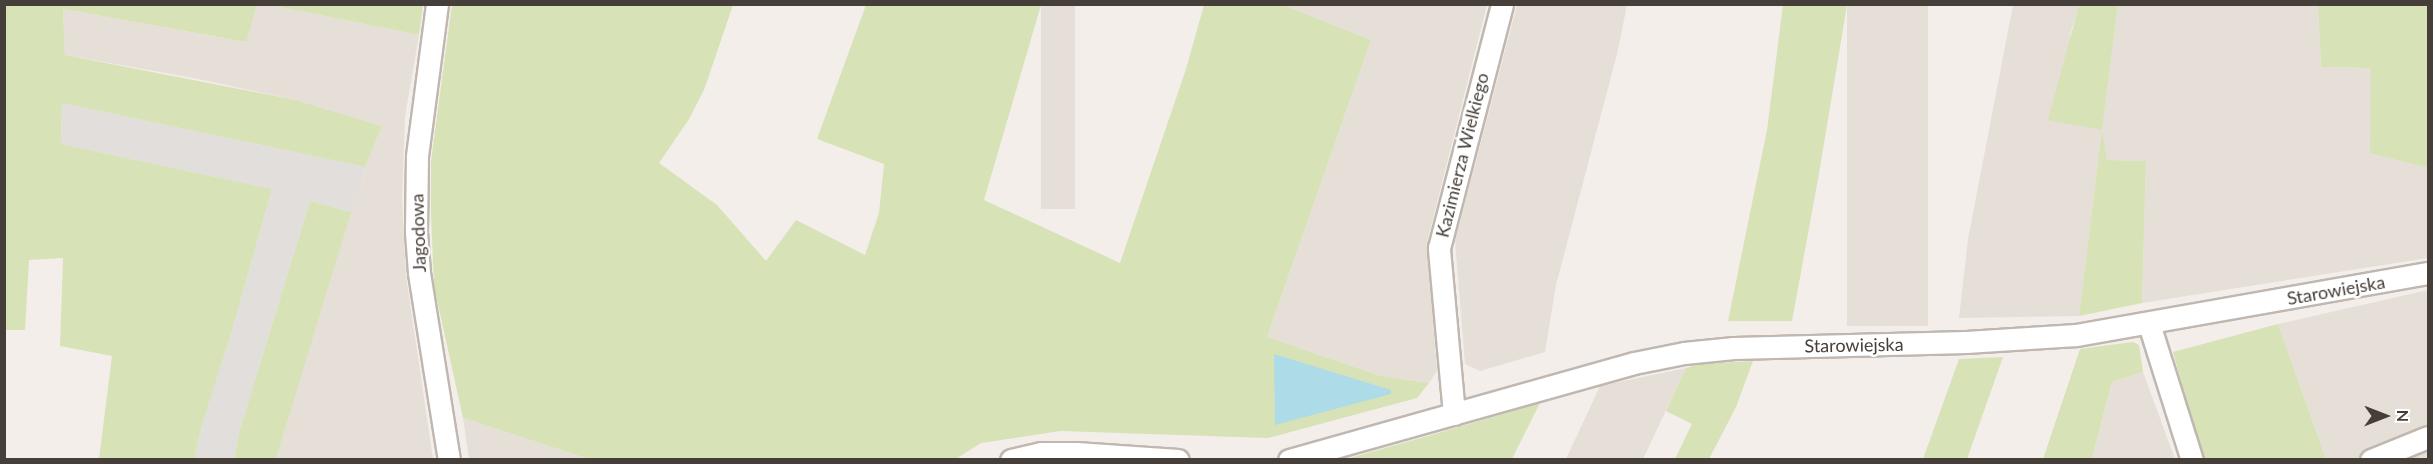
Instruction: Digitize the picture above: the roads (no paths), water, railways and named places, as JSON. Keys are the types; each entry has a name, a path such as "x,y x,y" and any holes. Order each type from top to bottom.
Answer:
{"street":[{"name":"Jagodowa","path":"437,4 417,156 416,232 418,273 449,459"},
{"name":"Kazimierza Wielkiego","path":"1454,414 1439,248 1502,4"},
{"name":"Starowiejska","path":"1289,459 1634,363 1684,353 1734,348 2028,339 2149,324 2428,273"},
{"path":"2149,324 2192,459"},
{"path":"2371,459 2428,437"},
{"path":"1011,459 1041,453 1076,453 1178,459"}],"water":[{"path":"1274,354 1391,390 1391,394 1275,425"}]}
